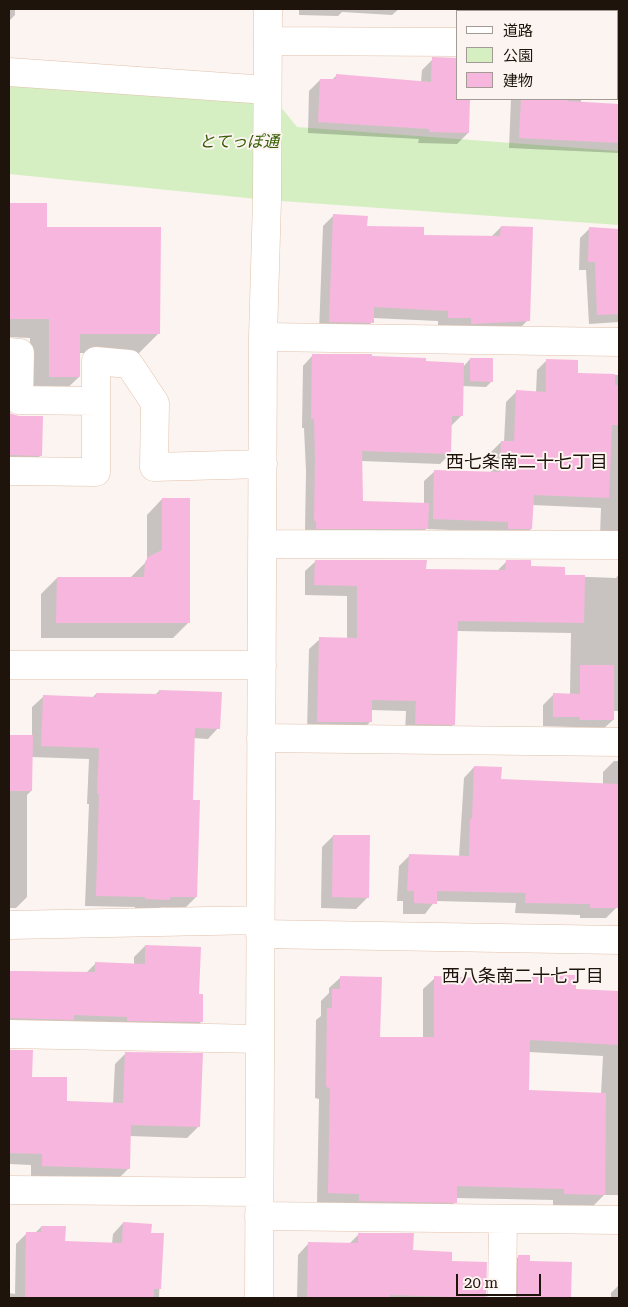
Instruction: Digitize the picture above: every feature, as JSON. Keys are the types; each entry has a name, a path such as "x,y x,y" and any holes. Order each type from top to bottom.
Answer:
{"street":[{"path":"259,1298 263,337 267,200 268,9"},
{"path":"268,41 456,42"},
{"path":"9,72 267,90"},
{"path":"263,337 619,342"},
{"path":"9,352 20,352 19,400 96,401"},
{"path":"9,471 96,472 96,360 129,364 155,403 154,467 263,464"},
{"path":"262,544 619,545"},
{"path":"9,665 262,665"},
{"path":"261,738 619,742"},
{"path":"9,925 260,927 619,940"},
{"path":"9,1034 260,1039"},
{"path":"9,1190 503,1219 619,1220"},
{"path":"502,1298 503,1219"}],"green space":[{"name":"とてっぽ通","path":"9,72 267,90 297,127 619,151 619,225 267,200 9,174"}],"building":[{"path":"432,57 456,58 456,100 470,100 469,133 429,132 429,129 318,122 320,79 336,79 336,74 431,82"},
{"path":"521,100 568,100 619,104 619,143 519,138"},
{"path":"9,203 47,203 47,227 161,227 160,334 80,334 80,377 49,377 49,319 9,319"},
{"path":"333,214 368,216 367,226 424,227 424,235 500,236 501,226 533,227 530,321 471,324 471,318 448,318 448,311 374,307 374,323 329,322"},
{"path":"589,227 619,229 619,314 597,315 595,262 588,262"},
{"path":"312,354 372,354 372,356 426,358 426,361 464,363 463,416 452,416 451,454 362,451 363,501 429,503 428,529 316,529 316,521 314,521 314,419 311,419"},
{"path":"470,358 493,358 493,382 470,381"},
{"path":"546,359 578,360 578,373 615,374 615,385 619,385 618,425 612,425 609,498 534,495 532,529 508,529 508,522 433,519 434,470 500,472 501,441 514,441 516,390 546,392"},
{"path":"9,413 19,416 43,416 42,456 9,455"},
{"path":"162,498 190,498 190,623 56,623 57,577 144,577 145,562 148,557 162,550"},
{"path":"315,560 427,560 426,569 505,570 506,560 531,560 531,566 565,567 565,575 585,575 584,623 458,621 455,725 415,724 416,701 372,700 372,722 317,722 319,637 357,638 357,586 314,585"},
{"path":"580,665 614,665 614,720 579,720 580,717 553,717 553,693 580,694"},
{"path":"159,690 222,692 220,729 195,728 193,800 200,800 197,897 170,897 170,900 145,899 146,897 96,896 99,748 41,746 43,695 96,697 96,693 159,694"},
{"path":"9,735 33,735 32,791 9,791"},
{"path":"474,766 502,767 501,779 619,784 618,908 590,908 590,904 525,903 526,893 437,891 437,904 414,903 414,891 407,891 409,854 469,856"},
{"path":"333,835 370,835 369,898 332,897"},
{"path":"145,945 201,947 199,994 203,994 203,1022 127,1021 127,1017 74,1015 74,1020 9,1018 9,971 95,972 95,962 145,964"},
{"path":"533,974 576,975 576,989 619,991 619,1045 530,1040 529,1090 606,1093 605,1195 564,1194 564,1189 457,1186 457,1203 359,1201 359,1194 328,1193 330,1088 326,1087 327,1008 332,1008 332,989 340,989 340,976 382,977 380,1037 434,1037 434,976 532,980"},
{"path":"9,1050 33,1050 32,1077 67,1077 67,1101 123,1103 125,1052 203,1053 200,1127 131,1125 130,1169 42,1166 42,1154 9,1153"},
{"path":"123,1222 152,1224 151,1233 164,1233 161,1289 154,1289 154,1298 25,1298 26,1232 41,1232 41,1226 66,1226 65,1241 122,1243"},
{"path":"358,1233 414,1233 413,1250 452,1252 452,1261 487,1262 486,1298 390,1295 390,1298 307,1298 308,1242 358,1243"},
{"path":"518,1255 530,1255 530,1261 572,1262 571,1298 518,1298"}],"district":[{"name":"西七条南二十七丁目","path":"527,463"},
{"name":"西八条南二十七丁目","path":"523,977"}]}
